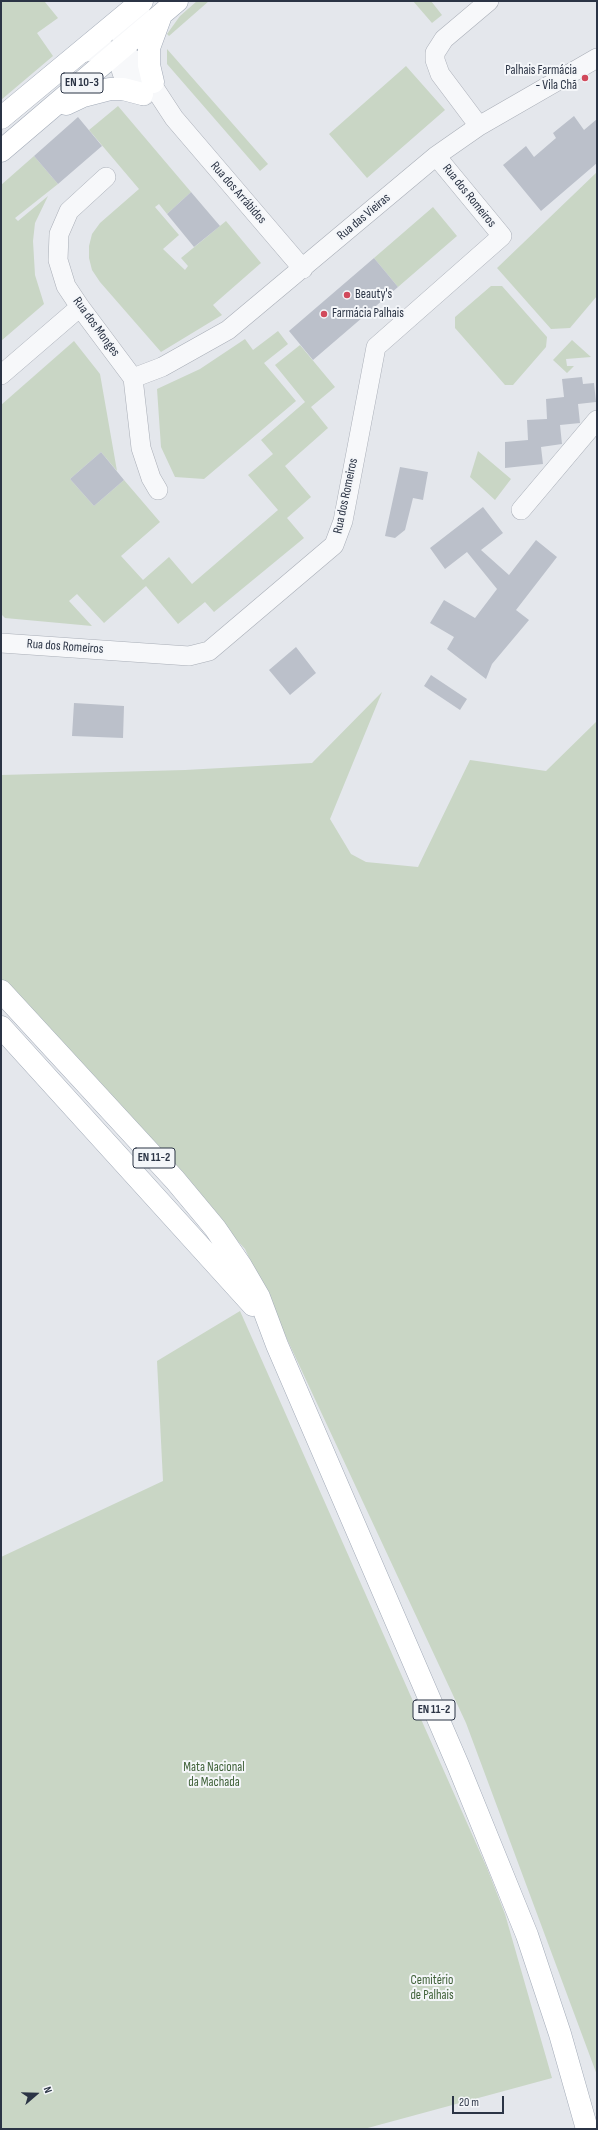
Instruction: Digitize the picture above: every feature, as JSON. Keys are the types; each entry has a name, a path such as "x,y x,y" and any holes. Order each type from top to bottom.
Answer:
{"main road":[{"name":"EN 10-3","path":"1,118 142,1"},
{"name":"EN 10-3","path":"1,151 169,8"},
{"path":"45,114 83,96 98,92 147,88 149,48 169,8"},
{"name":"EN 11-2","path":"1,991 175,1180 215,1228 253,1286 461,1773 527,1935 560,2034 587,2129"},
{"name":"EN 11-2","path":"1,1027 246,1297 264,1321 277,1345"}],"street":[{"path":"78,54 98,49 118,52 124,32 145,1"},
{"path":"479,126 440,74 435,60 435,53 444,39 489,1"},
{"name":"Rua dos Arrábidos","path":"118,52 119,66 122,73 147,88 303,269"},
{"name":"Rua das Vieiras","path":"134,378 169,364 228,330 303,269 436,156 479,126 597,58"},
{"name":"Rua dos Romeiros","path":"1,643 189,656 209,651 334,545 343,521 376,347 502,236 436,156"},
{"name":"Rua dos Monges","path":"106,177 69,211 59,234 58,260 66,286 80,307 134,378"},
{"path":"1,375 80,307"},
{"path":"134,378 141,448 151,478 158,490"},
{"path":"521,510 597,420"}],"green space":[{"path":"1,1 47,1 45,2 58,18 37,33 53,56 1,100"},
{"path":"197,1 209,1 169,36 167,34 180,16"},
{"path":"413,1 431,1 442,15 432,23"},
{"path":"167,49 268,164 260,171 167,64"},
{"path":"406,66 445,110 367,178 329,134"},
{"path":"118,106 191,192 167,214 159,204 155,207 179,235 163,249 185,270 188,266 181,258 226,221 261,263 213,305 222,315 161,352 100,282 92,270 89,258 89,246 92,234 100,223 139,189 89,130"},
{"path":"34,156 58,184 15,218 18,221 48,196 35,223 33,241 35,275 44,304 1,341 1,185"},
{"path":"597,172 597,296 570,328 551,329 497,268"},
{"path":"433,207 457,236 398,287 374,258"},
{"path":"491,286 502,286 547,337 546,347 513,385 505,385 455,328 455,317"},
{"path":"278,331 288,344 264,363 296,401 204,479 175,477 161,447 157,389 200,369 245,339 253,350"},
{"path":"572,340 591,357 566,359 567,366 574,366 567,373 553,360"},
{"path":"74,341 100,374 117,471 101,452 70,479 94,506 124,480 160,522 121,556 143,580 169,557 192,584 278,510 248,475 273,454 261,440 305,402 275,365 300,345 335,387 311,407 328,428 285,466 311,497 287,518 304,538 214,612 205,602 178,624 146,586 104,623 77,594 69,601 92,626 5,618 1,614 1,405"},
{"path":"478,451 511,479 495,500 470,477"},
{"path":"382,692 330,819 351,854 366,862 418,867 470,760 546,771 597,721 597,2075 466,1723 245,1249 1,980 1,775 185,770 312,763"},
{"name":"Mata Nacional da Machada","path":"240,1311 487,1868 505,1914 552,2078 364,2129 1,2129 1,1557 163,1481 157,1361"}],"building":[{"path":"574,116 584,130 597,119 597,163 541,211 503,165 526,146 534,157 556,138 553,133"},
{"path":"78,117 102,146 58,184 34,156"},
{"path":"191,192 220,226 194,247 167,214"},
{"path":"374,258 398,287 313,360 289,331"},
{"path":"582,377 583,384 594,383 596,402 578,404 580,423 560,425 562,444 541,447 543,464 505,468 505,442 528,440 527,420 547,419 546,399 564,397 562,379"},
{"path":"101,452 124,480 94,506 70,479"},
{"path":"400,467 428,472 423,500 413,498 405,530 395,538 385,536"},
{"path":"483,507 503,533 481,550 509,575 536,540 557,557 516,610 529,620 492,664 486,679 447,649 454,637 430,623 444,600 475,618 497,589 467,552 445,569 430,548"},
{"path":"296,647 316,673 290,695 269,670"},
{"path":"431,675 467,699 460,710 424,686"},
{"path":"74,703 124,706 123,738 72,736"}],"place":[{"name":"Palhais Farmácia - Vila Chã","path":"585,78"},
{"name":"Beauty's","path":"347,295"},
{"name":"Farmácia Palhais","path":"324,314"}],"park label":[{"name":"Cemitério de Palhais","path":"432,1988"}]}
